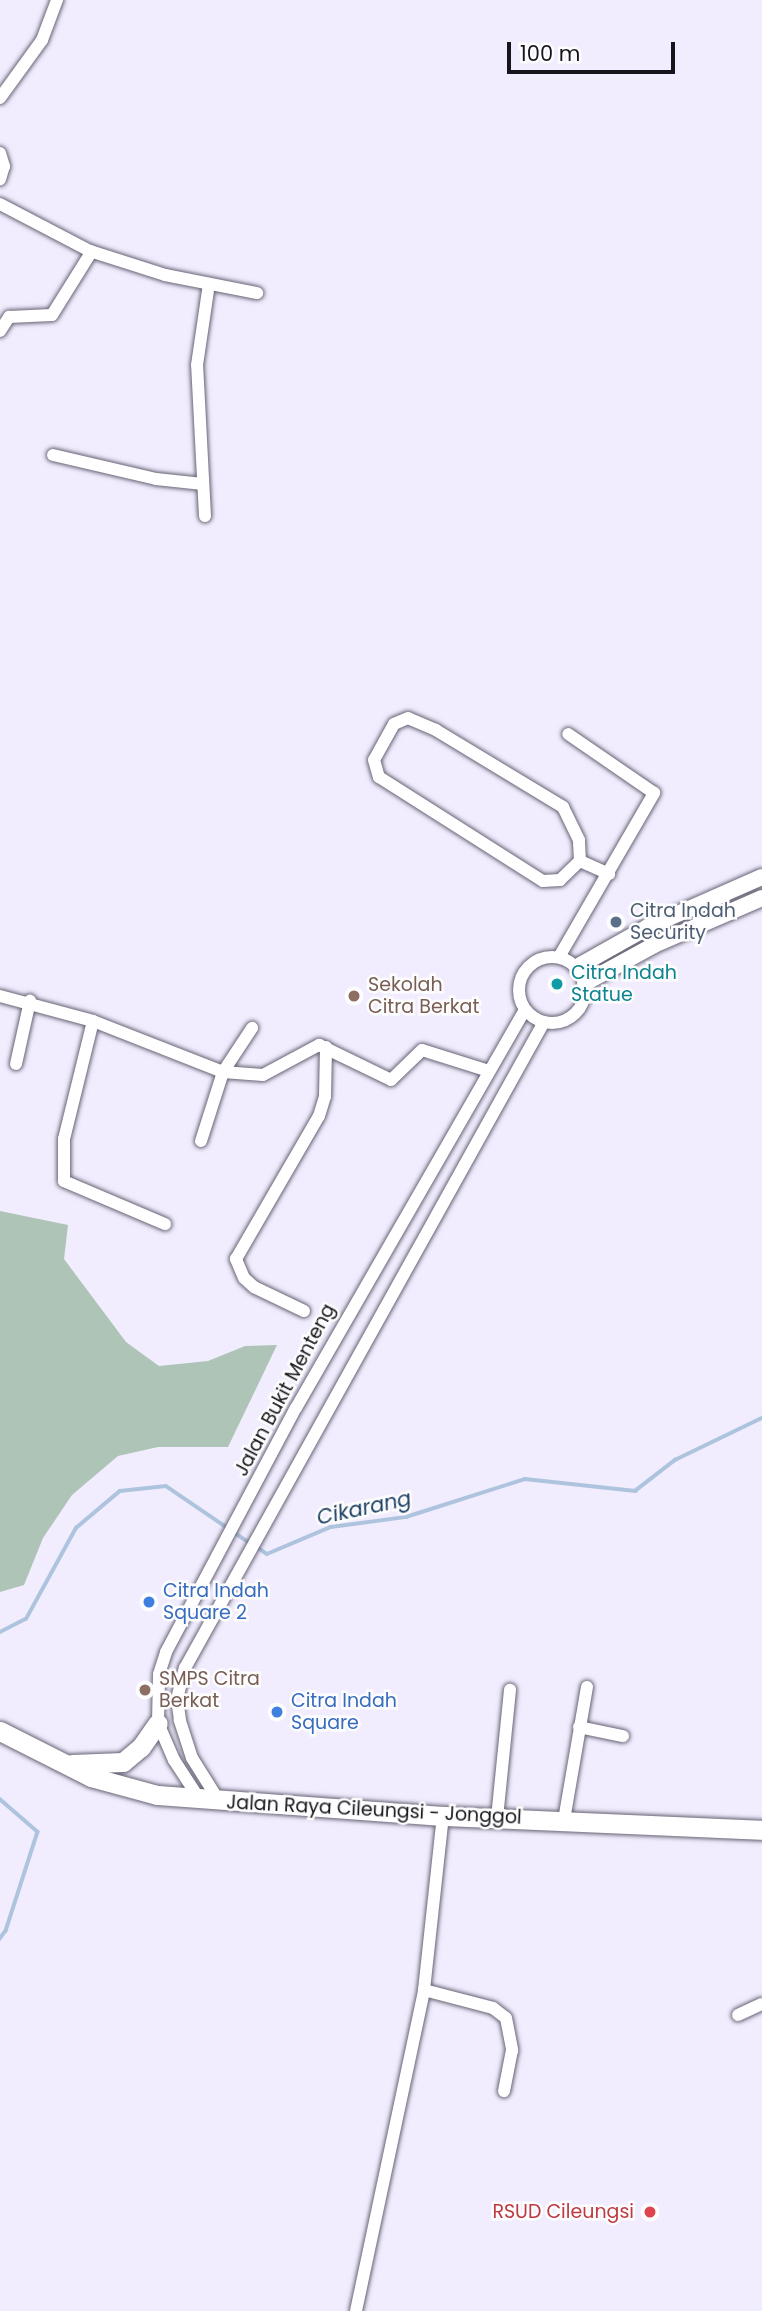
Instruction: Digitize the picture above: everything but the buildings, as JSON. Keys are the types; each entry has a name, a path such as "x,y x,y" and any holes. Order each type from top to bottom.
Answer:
{"main road":[{"path":"61,1764 123,1762 141,1747 158,1723"},
{"name":"Jalan Raya Cileungsi - Jonggol","path":"0,1731 61,1764 128,1788 210,1801 443,1816 762,1830"}],"street":[{"path":"0,98 32,58 57,0"},
{"path":"0,153 4,166 0,179"},
{"path":"0,204 92,251 209,284 257,293"},
{"path":"0,331 9,317 52,316 92,251"},
{"path":"205,516 197,365 209,284"},
{"path":"53,455 156,479 202,484"},
{"path":"408,718 436,730 563,807 579,840 580,861 560,880 542,881 379,777 374,760 394,724 408,718"},
{"path":"559,957 654,796 653,789 568,734"},
{"path":"580,861 609,874"},
{"path":"577,967 648,927 762,877"},
{"path":"584,983 654,945 762,898"},
{"path":"559,957 577,967 584,983 578,1011 566,1020 544,1022 525,1010 518,990 522,975 537,960 559,957"},
{"path":"0,996 30,1001 93,1021 223,1072 262,1074 315,1045 327,1047 391,1080 422,1050 489,1071"},
{"path":"16,1064 30,1001"},
{"name":"Jalan Bukit Menteng","path":"210,1801 174,1760 158,1723 162,1662 268,1466 296,1408 525,1010"},
{"path":"93,1021 74,1087 63,1177 68,1184 165,1224"},
{"path":"210,1801 192,1758 177,1699 185,1668 292,1480 544,1022"},
{"path":"201,1141 223,1072 252,1028"},
{"path":"304,1311 254,1287 244,1278 236,1259 319,1116 326,1086 327,1047"},
{"path":"564,1820 587,1687"},
{"path":"497,1818 510,1689"},
{"path":"579,1727 623,1737"},
{"path":"356,2311 424,1990 443,1816"},
{"path":"424,1990 493,2008 506,2018 512,2031 504,2091"},
{"path":"738,2015 762,2004"}],"green space":[{"path":"0,1211 68,1225 64,1259 126,1342 159,1366 208,1361 245,1346 277,1345 228,1447 158,1447 118,1456 72,1495 43,1538 24,1585 0,1592"}],"waterway":[{"name":"Cikarang","path":"257,1547 267,1554 331,1527 406,1517 525,1479 635,1491 675,1460 762,1418"},
{"name":"Cikarang","path":"0,1632 26,1619 76,1528 120,1491 166,1486 250,1543"},
{"name":"Cikarang","path":"0,1799 38,1832 6,1931 0,1939"}],"place":[{"name":"Citra Indah Security","path":"616,922"},
{"name":"Citra Indah Statue","path":"557,984"},
{"name":"Sekolah Citra Berkat","path":"354,996"},
{"name":"Citra Indah Square 2","path":"149,1602"},
{"name":"SMPS Citra Berkat","path":"145,1690"},
{"name":"Citra Indah Square","path":"277,1712"},
{"name":"RSUD Cileungsi","path":"650,2212"}]}
